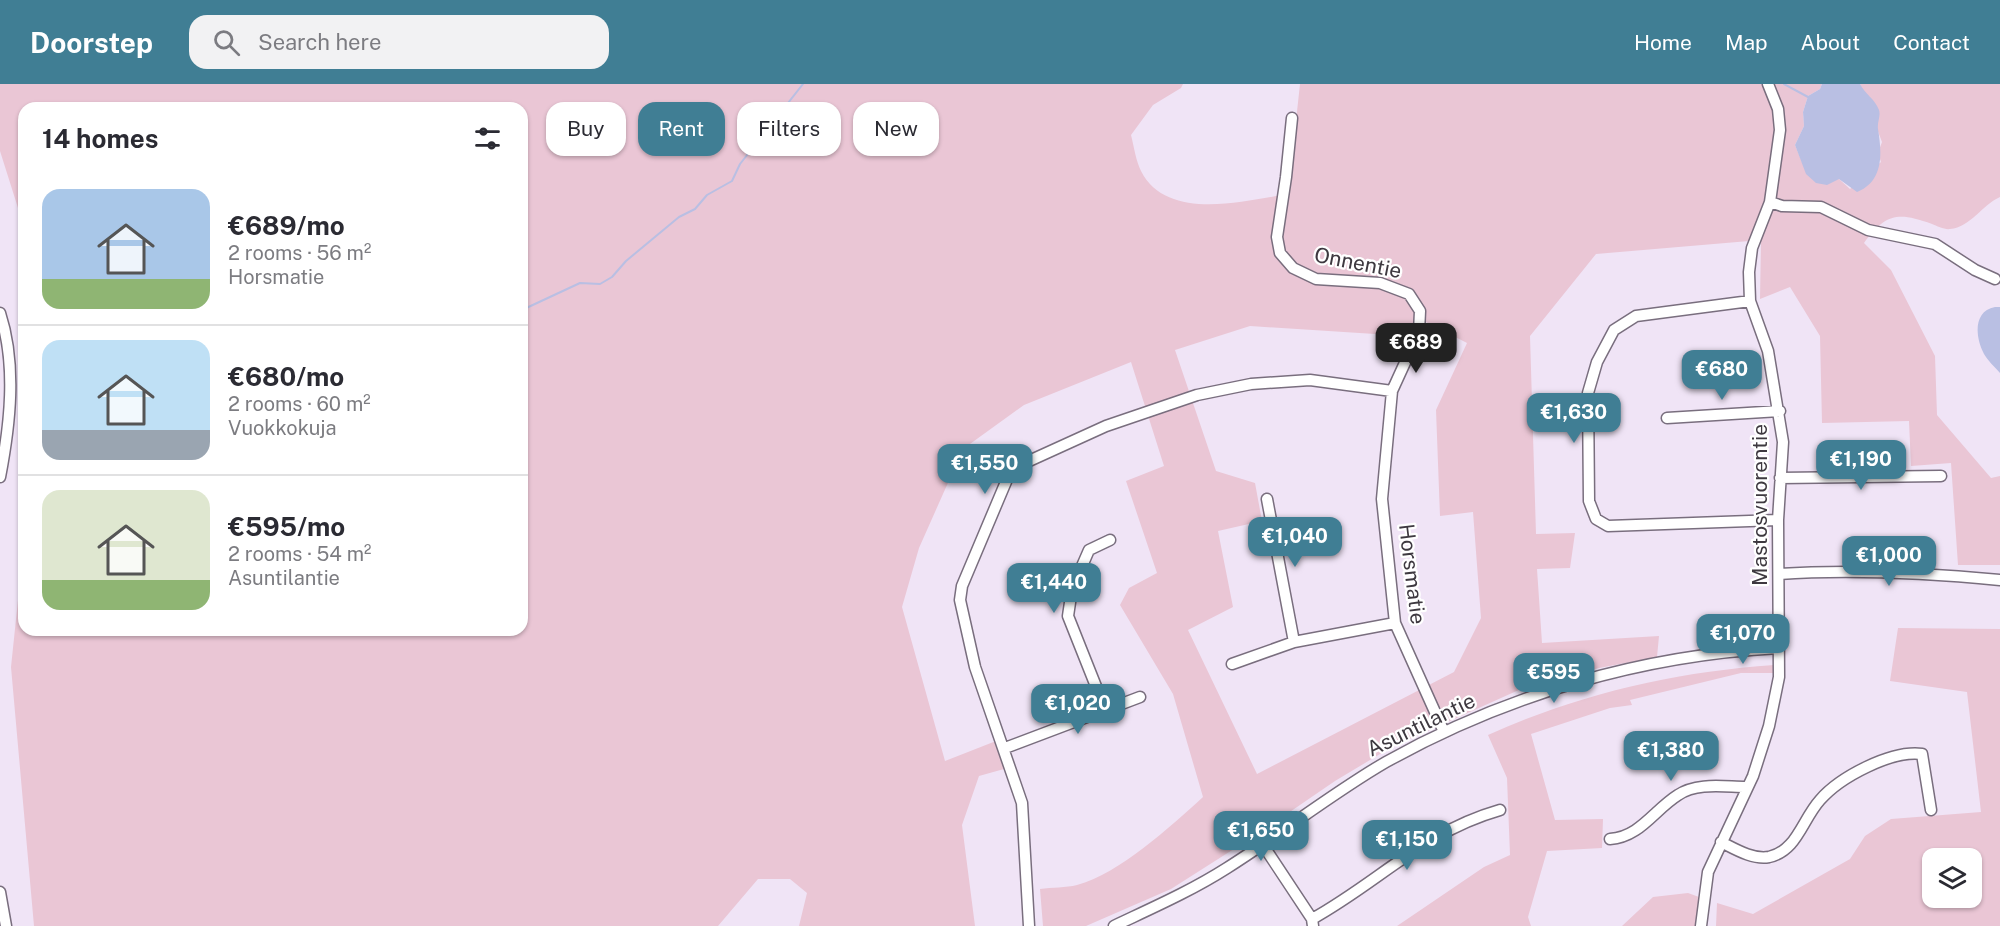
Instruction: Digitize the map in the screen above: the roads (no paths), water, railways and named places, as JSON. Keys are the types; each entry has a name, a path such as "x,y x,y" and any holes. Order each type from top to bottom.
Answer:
{"street":[{"name":"Mastosvuorentie","path":"1701,926 1708,872 1753,776 1778,692 1778,520 1784,442 1768,351 1750,301 1749,272 1752,248 1770,202 1780,130 1778,109 1768,84"},
{"name":"Onnentie","path":"1292,118 1277,237 1280,253 1293,268 1317,279 1380,283 1409,294 1420,311 1419,332 1414,345"},
{"path":"1770,202 1782,206 1821,207 1868,230 1935,244 1975,270 1995,279"},
{"path":"1750,301 1636,316 1614,330 1597,362 1588,393 1589,501 1596,519 1608,526 1778,520"},
{"path":"0,313 10,380 9,412 0,477"},
{"name":"Horsmatie","path":"1414,345 1392,390 1382,499 1395,623 1444,732"},
{"path":"1029,926 1022,803 1005,747 975,667 960,600 962,586 1008,477 1029,461 1106,426 1197,394 1251,384 1310,380 1392,390"},
{"path":"1667,418 1780,411"},
{"path":"1780,478 1941,476"},
{"path":"1267,499 1294,642"},
{"path":"1105,709 1068,616 1072,589 1089,550 1110,540"},
{"path":"1779,574 1815,571 1928,573 2000,580"},
{"path":"1232,664 1294,642 1395,623"},
{"name":"Asuntilantie","path":"1114,926 1186,892 1263,845 1362,776 1444,732 1556,688 1616,671 1715,654 1779,648"},
{"path":"1005,747 1140,697"},
{"path":"1721,842 1746,854 1767,858 1788,850 1819,801 1839,782 1908,752 1922,754 1931,810"},
{"path":"1610,839 1631,834 1678,794 1690,789 1746,787"},
{"path":"1263,845 1312,922 1421,844 1453,827 1500,810"},
{"path":"0,892 6,926"}],"water":[{"path":"1822,84 1860,84 1879,110 1880,157 1877,174 1866,187 1857,192 1839,179 1827,185 1816,183 1806,174 1795,145 1804,126 1803,112 1808,96 1820,89"},
{"path":"2000,307 2000,373 1984,354 1978,333 1979,319 1988,309"}],"waterway":[{"path":"528,307 580,283 600,284 612,277 626,261 679,217 695,209 707,195 732,181 740,164 803,84"},
{"path":"1784,84 1808,97"}]}
